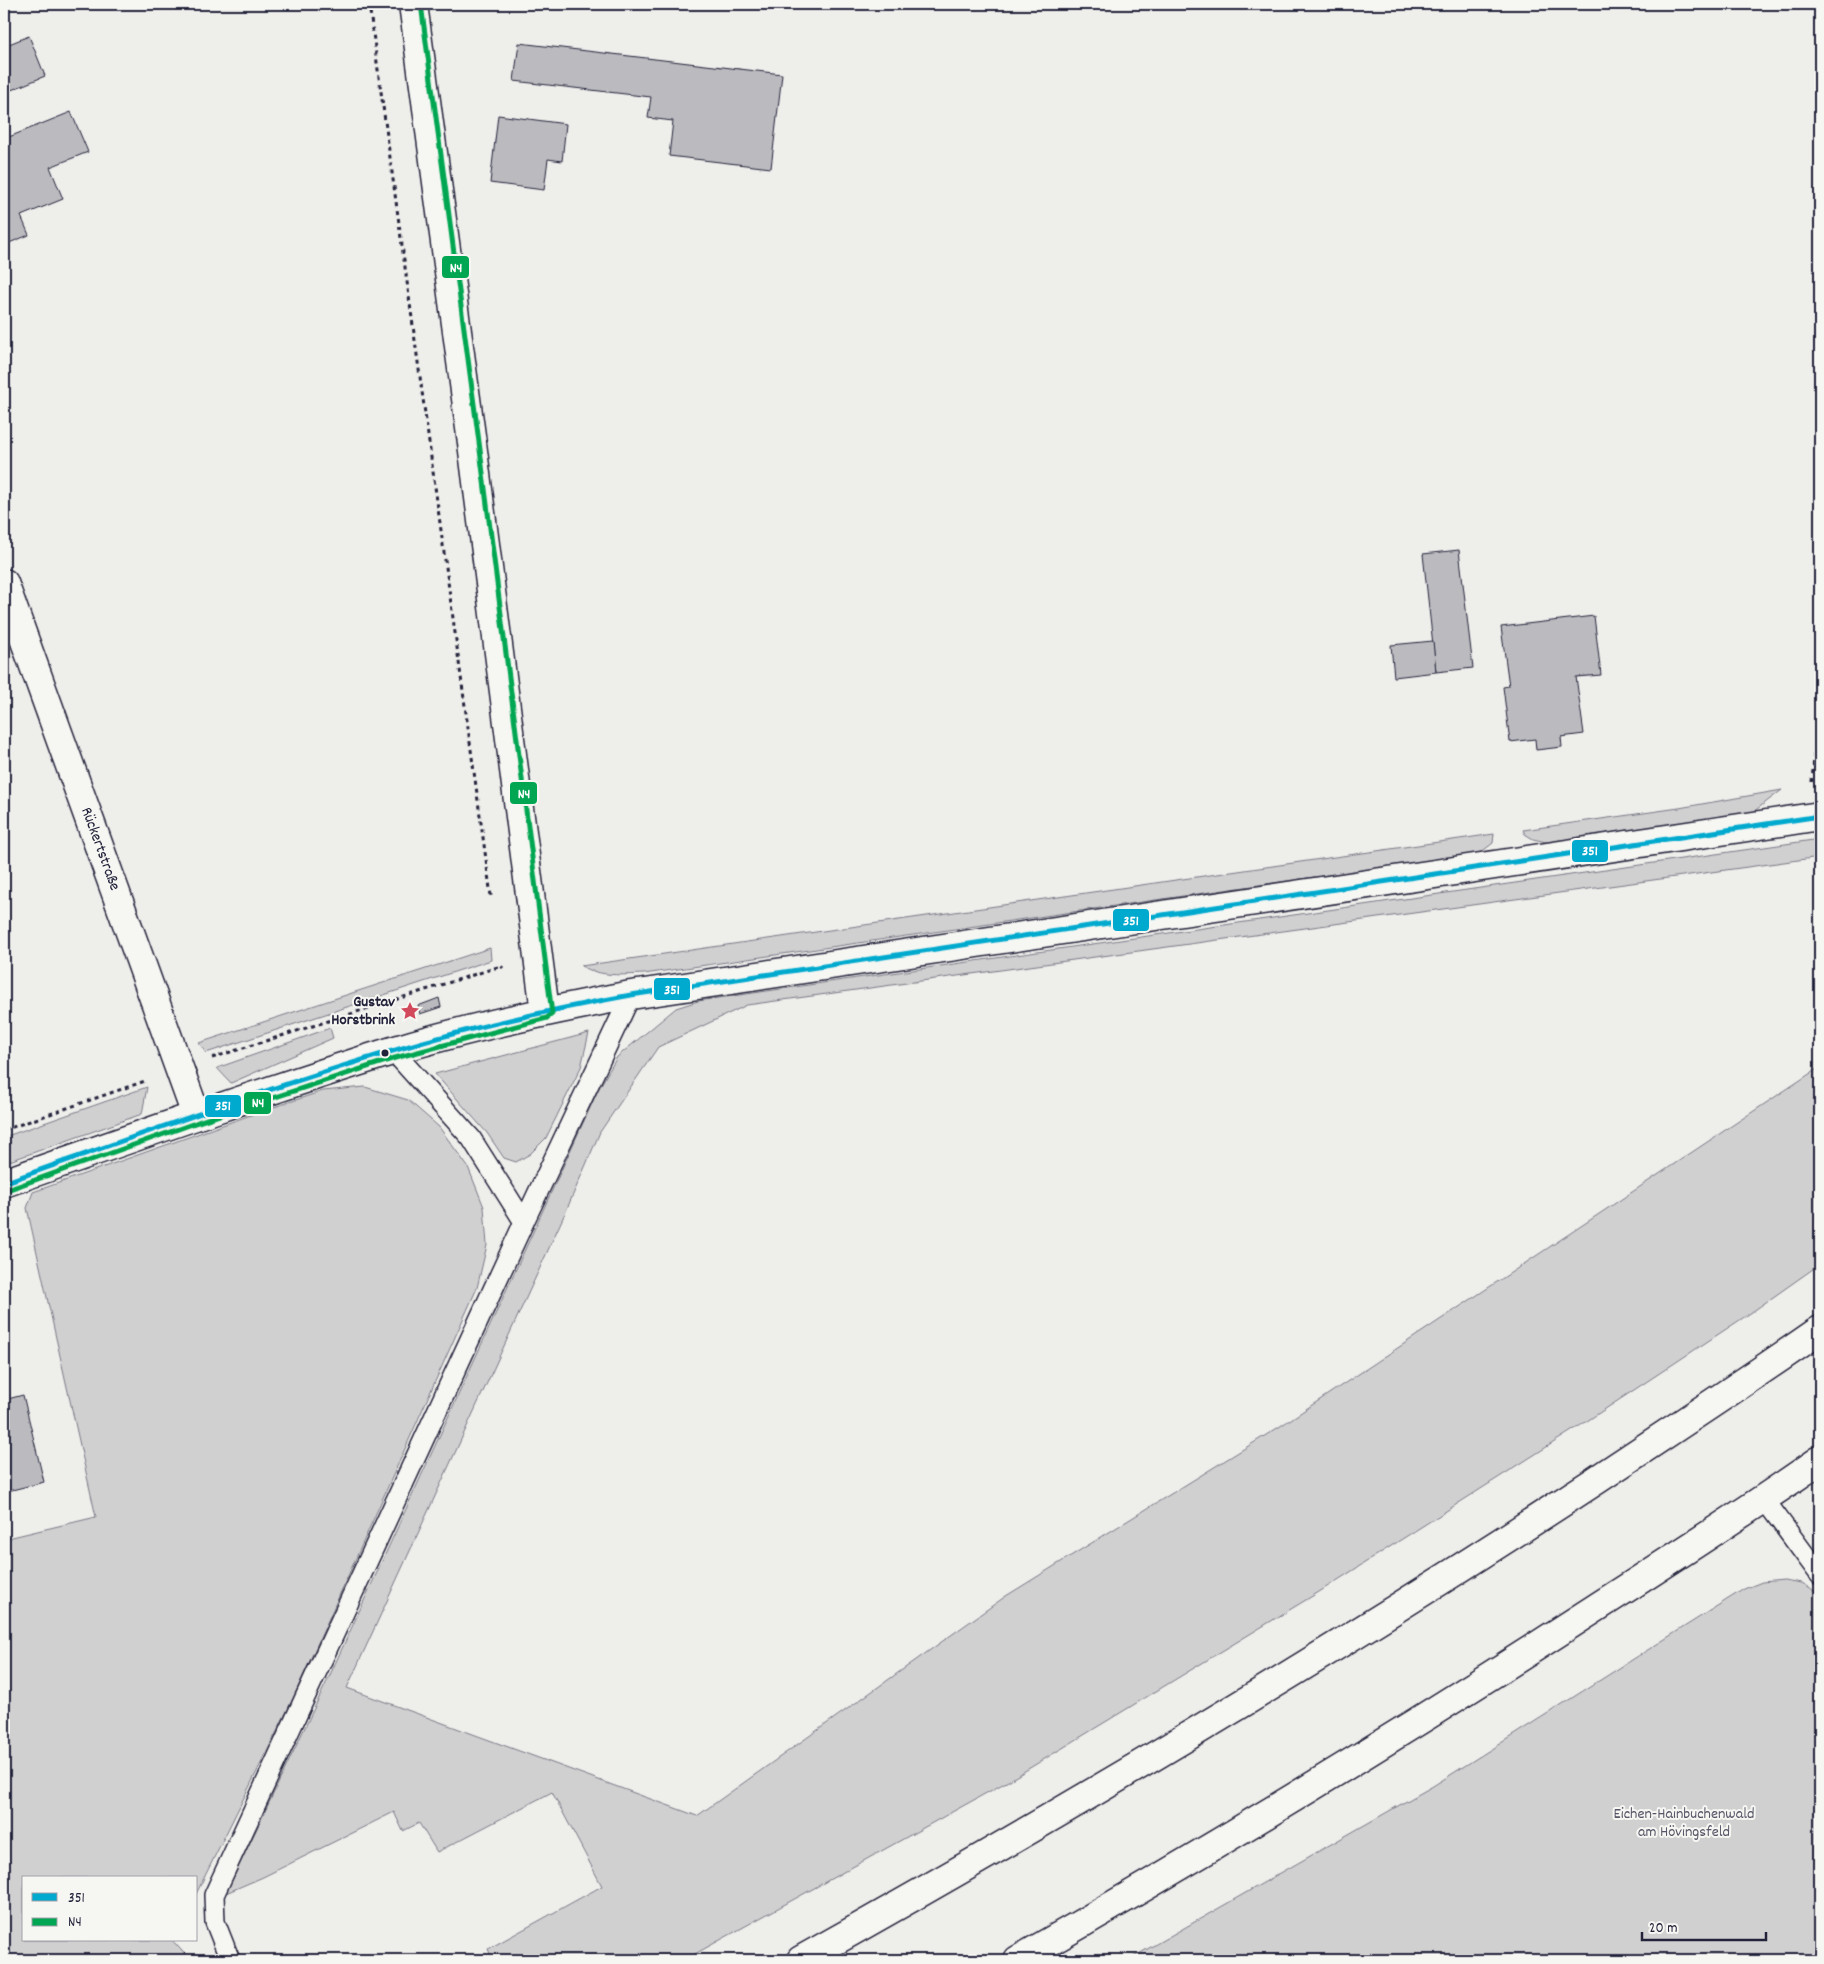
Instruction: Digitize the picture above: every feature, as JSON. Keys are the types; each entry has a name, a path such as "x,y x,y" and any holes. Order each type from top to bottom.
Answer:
{"main road":[{"path":"413,4 471,434 545,1011"},
{"name":"Rückertstraße","path":"4,583 196,1115"},
{"path":"4,1183 196,1115 393,1051 545,1011 631,995 1815,817"},
{"path":"800,1960 913,1897 1201,1730 1494,1547 1765,1369 1820,1330"},
{"path":"1018,1960 1172,1872 1454,1700 1764,1499 1820,1460"}],"lane":[{"path":"230,1960 215,1922 214,1895 524,1222 631,995"},
{"path":"393,1051 471,1138 524,1222"},
{"path":"1764,1499 1820,1575"}],"path":[{"path":"369,4 492,897"},
{"path":"1815,817 1820,681"},
{"path":"348,1014 501,966 507,972"}],"green space":[{"path":"1782,790 1753,812 1546,842 1533,839 1525,834 1523,830 1679,808"},
{"path":"1494,834 1493,843 1480,853 644,974 604,974 581,966"},
{"path":"1820,839 1820,857 747,1005 658,1047 600,1132 566,1211 347,1688 697,1816 1006,1596 1279,1427 1820,1067 1820,1264 1752,1312 1578,1427 1319,1592 1010,1780 684,1960 493,1960 488,1949 602,1886 552,1792 437,1852 419,1823 403,1831 394,1812 263,1877 226,1893 329,1677 599,1088 617,1057 676,1008 698,1001"},
{"path":"490,948 491,960 206,1053 199,1043"},
{"path":"330,1028 333,1038 231,1083 217,1068"},
{"path":"589,1033 581,1067 546,1138 530,1154 516,1162 504,1158 487,1133 435,1074"},
{"path":"147,1087 142,1114 4,1163 4,1137"},
{"path":"365,1087 408,1100 439,1127 468,1167 484,1207 487,1245 477,1288 291,1703 198,1890 198,1876 22,1876 22,1942 174,1942 190,1960 4,1960 4,1539 96,1517 27,1208 33,1192 323,1091"},
{"name":"Eichen-Hainbuchenwald am Hövingsfeld","path":"1784,1580 1801,1583 1820,1594 1820,1960 1128,1960 1433,1786 1744,1589 1762,1582"}],"building":[{"path":"29,36 45,76 4,93 4,46"},
{"path":"519,43 782,74 771,168 669,156 673,121 648,118 651,97 514,81"},
{"path":"71,112 88,152 50,167 63,199 21,216 29,235 4,245 4,139"},
{"path":"498,115 566,124 562,161 548,159 544,190 490,183"},
{"path":"1459,550 1473,668 1436,672 1423,554"},
{"path":"1594,616 1601,675 1576,677 1584,734 1561,737 1562,747 1536,750 1535,739 1510,742 1503,687 1509,686 1501,627"},
{"path":"1433,641 1436,672 1394,677 1391,645"},
{"path":"439,998 441,1007 420,1014 418,1006"},
{"path":"23,1395 44,1482 4,1492 4,1400"}],"transit line":[{"name":"N4","path":"7,1190 198,1122 395,1058 547,1018 552,1014 421,4"},
{"name":"351","path":"4,1183 211,1110 368,1058 473,1029 578,1005 631,995 1820,816"}],"place":[{"name":"Gustav Horstbrink","path":"410,1011"}]}
